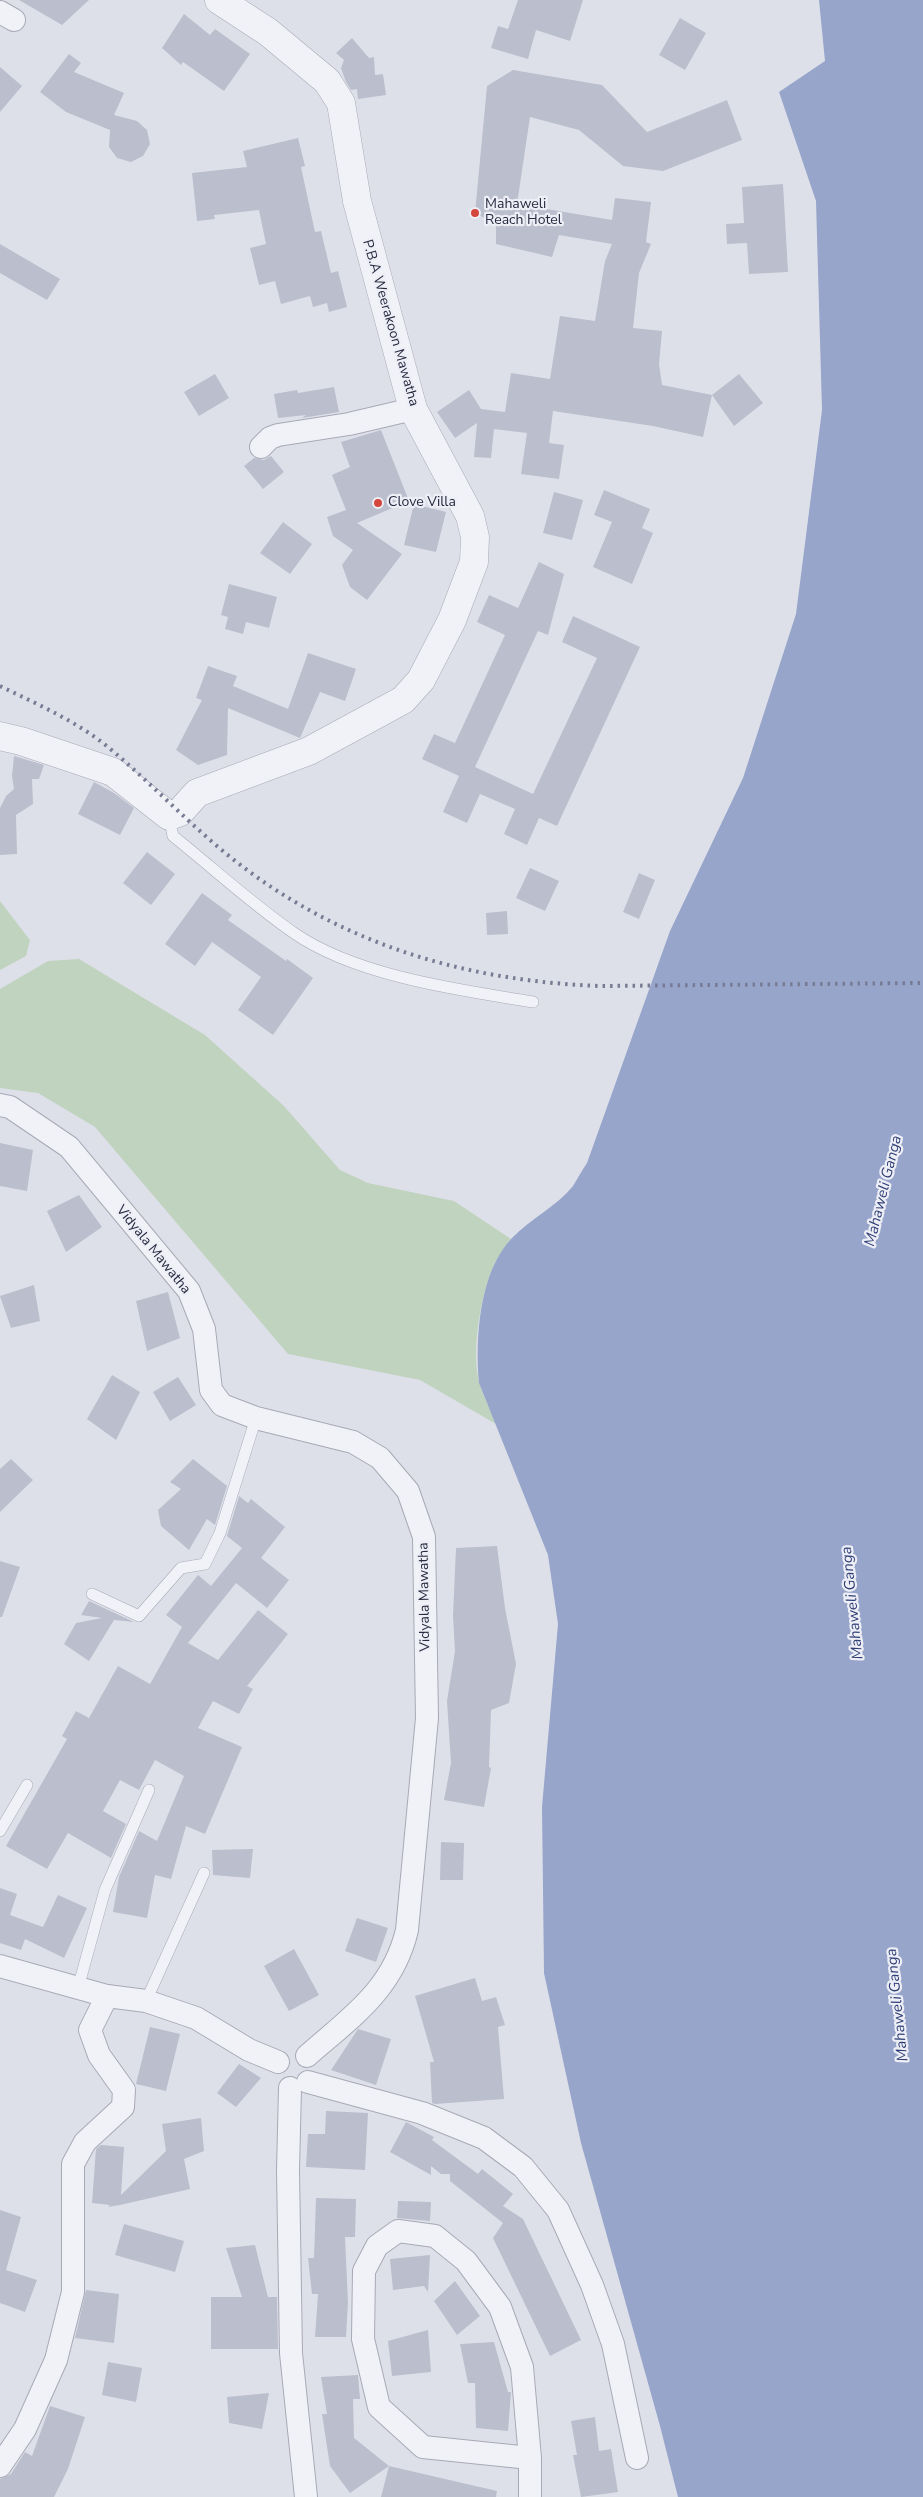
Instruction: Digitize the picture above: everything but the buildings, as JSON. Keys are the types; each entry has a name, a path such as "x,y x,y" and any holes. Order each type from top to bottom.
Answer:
{"street":[{"name":"P.B.A Weerakoon Mawatha","path":"169,816 180,812 197,793 318,746 403,700 421,680 452,620 474,562 475,537 470,516 413,409 356,201 341,103 326,81 275,38 219,0"},
{"path":"262,447 270,438 278,435 349,424 413,409"},
{"path":"0,736 21,741 113,772 169,816"},
{"name":"Vidyala Mawatha","path":"0,1105 10,1107 69,1147 189,1291 204,1329 211,1390 222,1404 256,1418 353,1442 380,1458 408,1491 424,1537 427,1718 408,1930 402,1954 377,1994 307,2056"},
{"path":"0,1966 107,1996 146,2001 196,2018 249,2050 278,2062"},
{"path":"0,2466 25,2429 56,2360 73,2292 73,2164 85,2142 123,2107 124,2090 99,2056 90,2030 107,1996"},
{"path":"278,2062 291,2052 307,2056 312,2064 299,2085 288,2170 291,2353 306,2497"},
{"path":"278,2062 278,2078 299,2085 422,2113 484,2138 523,2168 558,2210 592,2285 613,2344 637,2458"},
{"path":"530,2458 423,2447 379,2407 363,2339 364,2271 377,2246 398,2231 435,2236 466,2260 500,2306 522,2367 530,2458 530,2497"}],"lane":[{"path":"169,816 173,836 295,934 348,961 444,988 533,1002"},
{"path":"92,1594 139,1616 181,1568 205,1564 220,1533 256,1418"},
{"path":"0,1831 27,1785"},
{"path":"78,1988 105,1890 149,1790"},
{"path":"146,2001 204,1873"}],"green space":[{"path":"0,901 30,940 26,956 0,970"},
{"path":"79,959 205,1035 284,1106 340,1170 368,1183 454,1201 511,1239 498,1258 491,1273 482,1305 477,1339 477,1372 483,1395 496,1424 420,1380 288,1354 95,1127 38,1093 0,1088 0,989 48,961"}],"water":[{"name":"Mahaweli Ganga","path":"819,0 923,0 923,2497 678,2497 581,2143 544,1973 542,1807 558,1624 548,1555 479,1383 479,1327 486,1287 492,1269 501,1252 519,1231 567,1193 587,1163 670,931 743,778 796,614 822,410 816,201 779,92 825,61"}],"railway":[{"path":"0,686 56,714 96,738 124,760 213,843 270,886 313,912 358,934 404,952 451,966 499,976 549,983 600,986 923,983"}],"place":[{"name":"Mahaweli Reach Hotel","path":"475,213"},
{"name":"Clove Villa","path":"378,503"}]}
